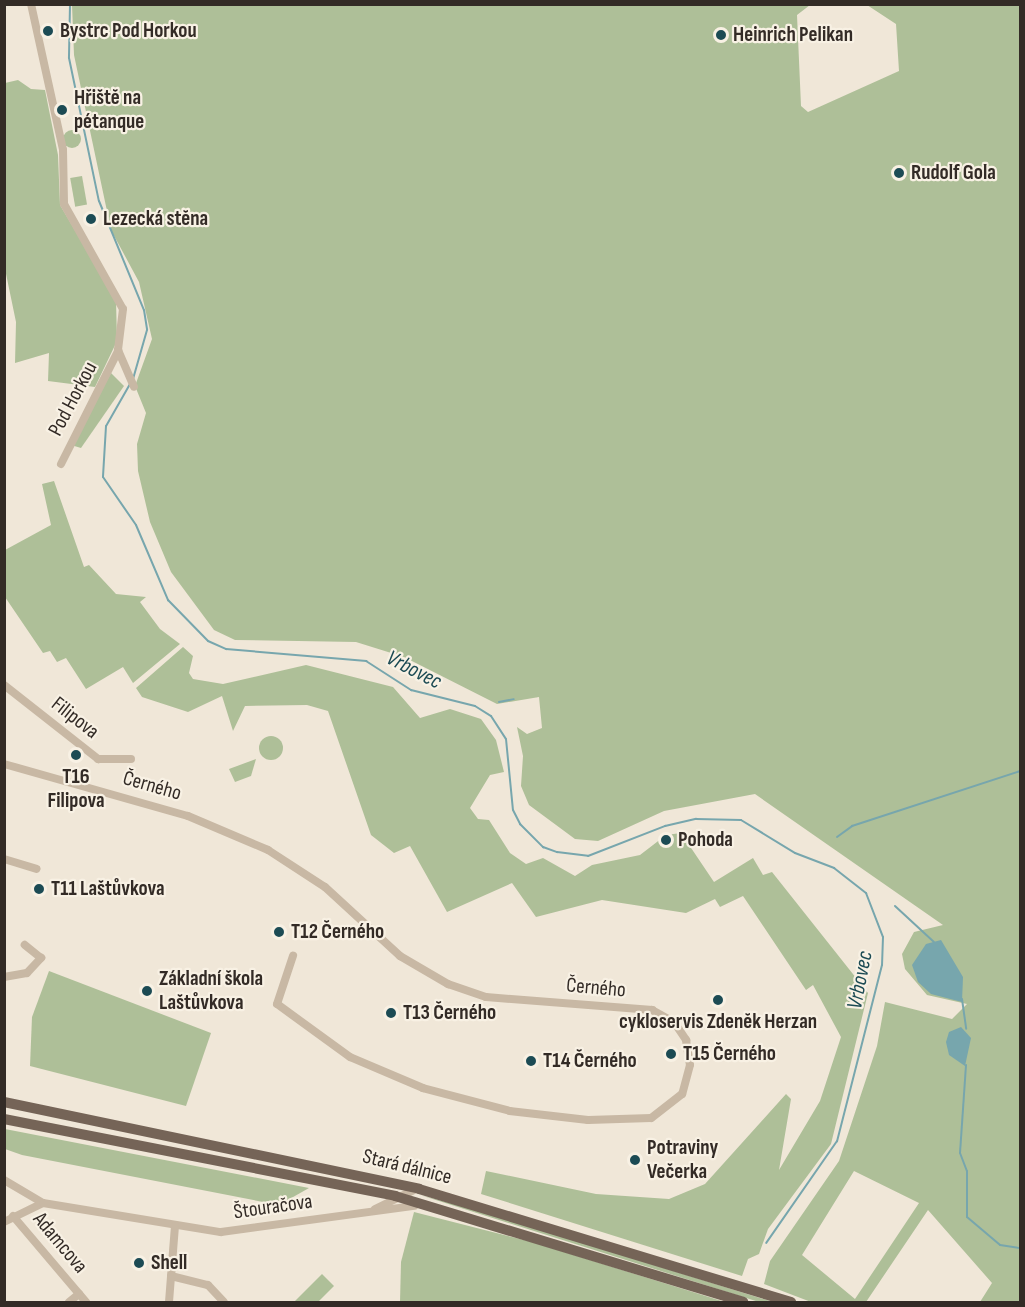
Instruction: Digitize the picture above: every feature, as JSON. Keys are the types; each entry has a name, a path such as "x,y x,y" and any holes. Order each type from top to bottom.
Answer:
{"main road":[{"name":"Stará dálnice","path":"4,1102 419,1189 791,1302"},
{"name":"Stará dálnice","path":"4,1119 395,1196 414,1206 534,1236 743,1302"}],"street":[{"name":"Pod Horkou","path":"31,4 63,150 64,204 123,309 118,350 61,464"},
{"name":"Pod Horkou","path":"118,350 128,378 134,387"},
{"name":"Filipova","path":"4,685 98,759 131,759"},
{"name":"Černého","path":"4,764 179,813 268,850 325,887 400,956 448,984 486,997 652,1010 674,1022 686,1040 690,1065 682,1094 651,1118 588,1120 510,1111 423,1088 347,1056 278,1004 293,956"},
{"path":"4,859 36,869"},
{"path":"4,977 27,973 41,958 25,945"},
{"path":"4,1180 43,1203"},
{"path":"375,1209 395,1196 419,1189"},
{"path":"4,1222 43,1203"},
{"name":"Štouračova","path":"43,1203 176,1226 252,1230 375,1209 414,1206"},
{"name":"Adamcova","path":"14,1216 86,1302"},
{"path":"169,1302 176,1226"},
{"path":"171,1276 208,1286 224,1302"},
{"name":"Adamcova","path":"69,1302 78,1294"}],"green space":[{"path":"72,5 810,5 797,15 801,106 808,112 899,71 896,24 867,5 1020,5 1020,1302 980,1302 992,1283 928,1210 866,1302 811,1302 764,1284 770,1261 839,1161 877,1046 885,1002 952,1019 967,1004 927,995 905,969 902,954 914,932 943,925 755,794 664,811 598,841 575,839 529,805 521,786 523,756 517,727 527,734 542,728 539,697 497,704 404,657 356,642 235,640 214,630 171,572 150,522 138,471 137,444 146,413 135,386 152,339 139,282 111,230 74,55","holes":["854,1171 919,1203 855,1299 802,1255"]},
{"path":"18,80 31,89 45,90 58,155 60,205 116,300 117,341 95,387 48,381 49,353 15,363 16,322 5,269 5,83"},
{"path":"68,130 76,130 81,135 79,146 68,148 63,143 63,135"},
{"path":"82,176 87,205 75,207 70,178"},
{"path":"111,373 124,386 81,448 71,445"},
{"path":"54,481 84,567 89,565 116,594 146,597 140,602 160,629 180,644 133,683 123,667 86,689 66,658 57,662 50,651 43,653 5,597 5,550 51,525 42,484"},
{"path":"183,647 193,656 189,673 193,679 223,684 306,665 393,687 420,718 450,709 481,719 496,740 504,772 490,775 470,808 478,819 489,820 510,853 526,864 543,858 575,876 592,865 640,855 666,835 681,833 714,882 753,858 763,875 772,872 868,993 831,1144 768,1229 759,1254 748,1259 742,1276 481,1194 486,1171 596,1194 669,1199 705,1184 786,1094 791,1099 779,1170 820,1101 841,1037 813,985 806,990 743,896 720,907 715,899 686,913 602,900 536,917 512,883 447,912 410,846 394,853 371,835 328,711 307,705 245,706 233,731 222,696 188,712 142,697 136,688"},
{"path":"271,736 279,740 283,748 279,756 271,760 263,756 259,748 263,740"},
{"path":"256,759 251,776 235,782 229,769"},
{"path":"49,971 211,1033 186,1106 30,1066 32,1017"},
{"path":"5,1129 309,1188 279,1205 22,1155 5,1149"},
{"path":"420,1195 484,1212 773,1302 759,1302"},
{"path":"414,1212 532,1242 725,1302 400,1302 401,1262"},
{"path":"322,1274 334,1286 318,1302 294,1302"}],"water":[{"path":"941,940 963,977 962,1002 931,994 918,982 912,965 926,944"},
{"path":"961,1027 971,1038 965,1066 949,1055 946,1042 949,1032"}],"waterway":[{"name":"Vrbovec","path":"70,4 69,58 99,201 144,310 147,330 133,379"},
{"name":"Vrbovec","path":"130,384 106,426 103,477 136,525 168,600 208,641 226,649 366,661 411,690 475,706 491,716 506,739 513,810 520,824 543,847 557,852 588,856 665,826 696,819 741,820 795,853 834,868 866,893 883,937 882,965 837,1141 766,1243"},
{"path":"499,702 514,699"},
{"path":"837,837 852,826 1020,771"},
{"path":"895,906 934,942"},
{"path":"962,999 966,1029"},
{"path":"966,1065 960,1153 967,1171 967,1217 1000,1245 1020,1248"}],"place":[{"name":"Bystrc Pod Horkou","path":"48,31"},
{"name":"Heinrich Pelikan","path":"721,35"},
{"name":"Hřiště na pétanque","path":"62,110"},
{"name":"Rudolf Gola","path":"899,173"},
{"name":"Lezecká stěna","path":"91,219"},
{"name":"T16 Filipova","path":"76,755"},
{"name":"Pohoda","path":"666,840"},
{"name":"T11 Laštůvkova","path":"39,889"},
{"name":"T12 Černého","path":"279,932"},
{"name":"Základní škola Laštůvkova","path":"147,991"},
{"name":"cykloservis Zdeněk Herzan","path":"718,1000"},
{"name":"T13 Černého","path":"391,1013"},
{"name":"T15 Černého","path":"671,1054"},
{"name":"T14 Černého","path":"531,1061"},
{"name":"Potraviny Večerka","path":"635,1160"},
{"name":"Shell","path":"139,1263"}]}
